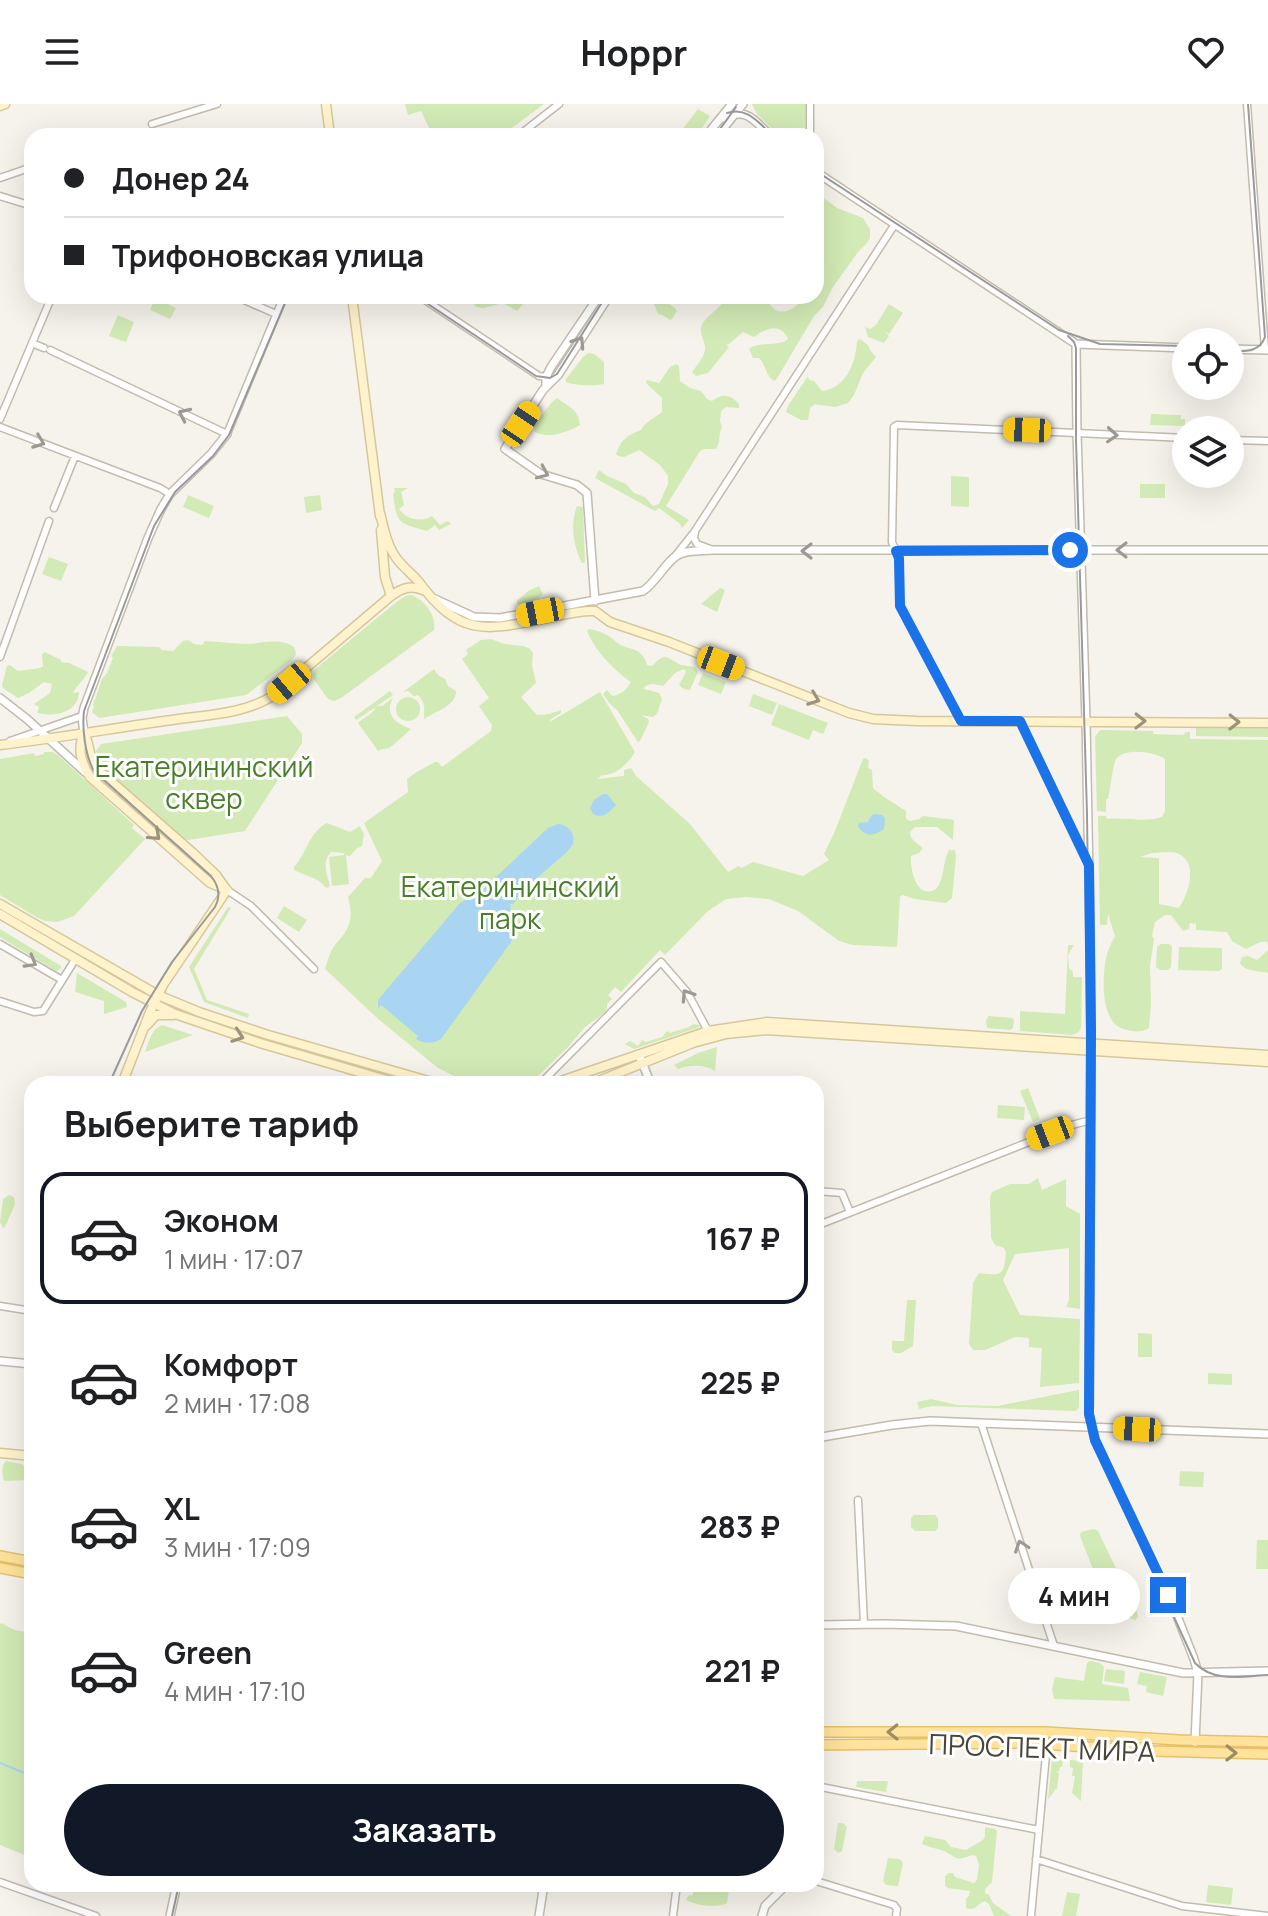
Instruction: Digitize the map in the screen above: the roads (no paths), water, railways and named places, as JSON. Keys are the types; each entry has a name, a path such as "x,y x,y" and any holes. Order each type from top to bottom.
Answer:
{"main road":[{"path":"326,104 329,128"},
{"path":"353,304 380,513 385,577 391,596"},
{"path":"380,513 391,550 424,591"},
{"path":"0,744 253,705 274,695 391,596 406,587 424,591 458,621 478,627 592,610 610,622 849,713 888,721 1268,723"},
{"path":"84,733 79,745 81,759 90,777 210,883 227,890"},
{"path":"84,733 97,769 193,853 227,890"},
{"path":"125,1076 152,1003 227,890"},
{"path":"0,904 152,1003 199,1012 411,1076"},
{"path":"0,914 152,1003 181,1016 373,1076"},
{"path":"140,1036 149,1020 156,1015 181,1016"},
{"path":"576,1076 708,1031 751,1023 779,1022 1268,1062"},
{"path":"612,1076 711,1038 766,1030 1268,1055"},
{"path":"0,1453 24,1455"},
{"path":"17,1455 24,1458"},
{"path":"0,1556 24,1561"},
{"path":"0,1568 24,1572"},
{"name":"ПРОСПЕКТ МИРА","path":"824,1732 1046,1732 1268,1742"},
{"name":"ПРОСПЕКТ МИРА","path":"824,1745 1048,1744 1268,1754"}],"street":[{"path":"152,124 217,104"},
{"path":"528,128 559,104"},
{"path":"713,128 732,104"},
{"path":"723,128 744,104 750,117"},
{"path":"810,104 810,128"},
{"path":"1244,349 1266,350 1247,104"},
{"path":"720,119 735,113 745,114 762,128"},
{"path":"0,178 24,170"},
{"path":"824,177 1076,344 1172,347"},
{"path":"0,196 24,204"},
{"path":"424,591 451,608 474,617 508,622 648,588 695,531 895,224"},
{"path":"0,419 48,304"},
{"path":"253,304 276,314"},
{"path":"84,733 82,716 153,525 170,494 227,434 280,304"},
{"path":"431,304 543,377 546,388"},
{"path":"543,377 593,304"},
{"path":"595,601 587,493 577,485 541,474 506,452 505,448 562,370 604,304"},
{"path":"32,343 227,434"},
{"path":"1076,344 1089,865 1091,1120 1088,1400 1095,1440 1173,1605 1198,1673 1194,1752"},
{"path":"543,377 562,370"},
{"path":"0,427 170,494"},
{"path":"961,721 901,608 899,558 892,542 894,427 1172,437"},
{"path":"1244,440 1268,441"},
{"path":"54,508 75,456"},
{"path":"0,657 49,521"},
{"path":"695,531 697,544 712,550"},
{"path":"676,555 712,550 1268,550"},
{"path":"0,698 90,777"},
{"path":"0,744 82,716"},
{"path":"1020,721 1089,865"},
{"path":"227,890 251,906 314,969"},
{"path":"0,944 62,980"},
{"path":"0,1001 40,1013 47,1008 76,958"},
{"path":"548,1076 661,962 687,992 708,1031"},
{"path":"639,1055 648,1076"},
{"path":"824,1223 1083,1120 1091,1120"},
{"path":"824,1192 842,1193 850,1212"},
{"path":"0,1306 24,1310"},
{"path":"0,1361 24,1364"},
{"path":"824,1437 917,1421 1268,1434"},
{"path":"981,1423 1054,1646"},
{"path":"858,1500 864,1624"},
{"path":"824,1625 956,1626 1183,1673 1268,1671"},
{"path":"1031,1916 1048,1744"},
{"path":"824,1788 1039,1830"},
{"path":"1036,1859 1182,1906 1268,1916"},
{"path":"0,1882 24,1890"},
{"path":"824,1883 894,1905 896,1916"},
{"path":"28,1892 96,1916"},
{"path":"170,1916 175,1892"},
{"path":"539,1916 543,1892"},
{"path":"673,1916 676,1892"},
{"path":"762,1916 765,1906 779,1892"}],"water":[{"path":"607,794 616,805 603,815 593,814 590,808 594,800"},
{"path":"875,814 885,818 884,829 873,834 864,833 858,827 859,823 868,822"},
{"path":"558,824 570,830 573,844 510,904 515,933 511,942 441,1039 428,1043 416,1039 418,1036 381,1005 378,1008 378,1000 460,903 480,892 548,828"}],"waterway":[{"path":"0,1763 24,1773"}],"tram line":[{"path":"1244,351 1259,346 1265,337 1248,104"},
{"path":"721,128 736,107"},
{"path":"727,113 747,114 765,128"},
{"path":"824,176 1059,330 1100,344 1172,346"},
{"path":"113,1076 142,1011 172,962 215,907 218,891 211,876 94,771 85,742 84,711 154,526 175,492 213,456 229,435 285,304"},
{"path":"428,304 536,376 550,378 557,374 601,304"},
{"path":"1068,336 1076,348 1087,814 1090,1043 1088,1421 1093,1440 1195,1663 1220,1676 1268,1675"},
{"path":"172,1916 177,1892"}],"park label":[{"name":"Екатерининский сквер","path":"204,783"},
{"name":"Екатерининский парк","path":"510,903"}]}
